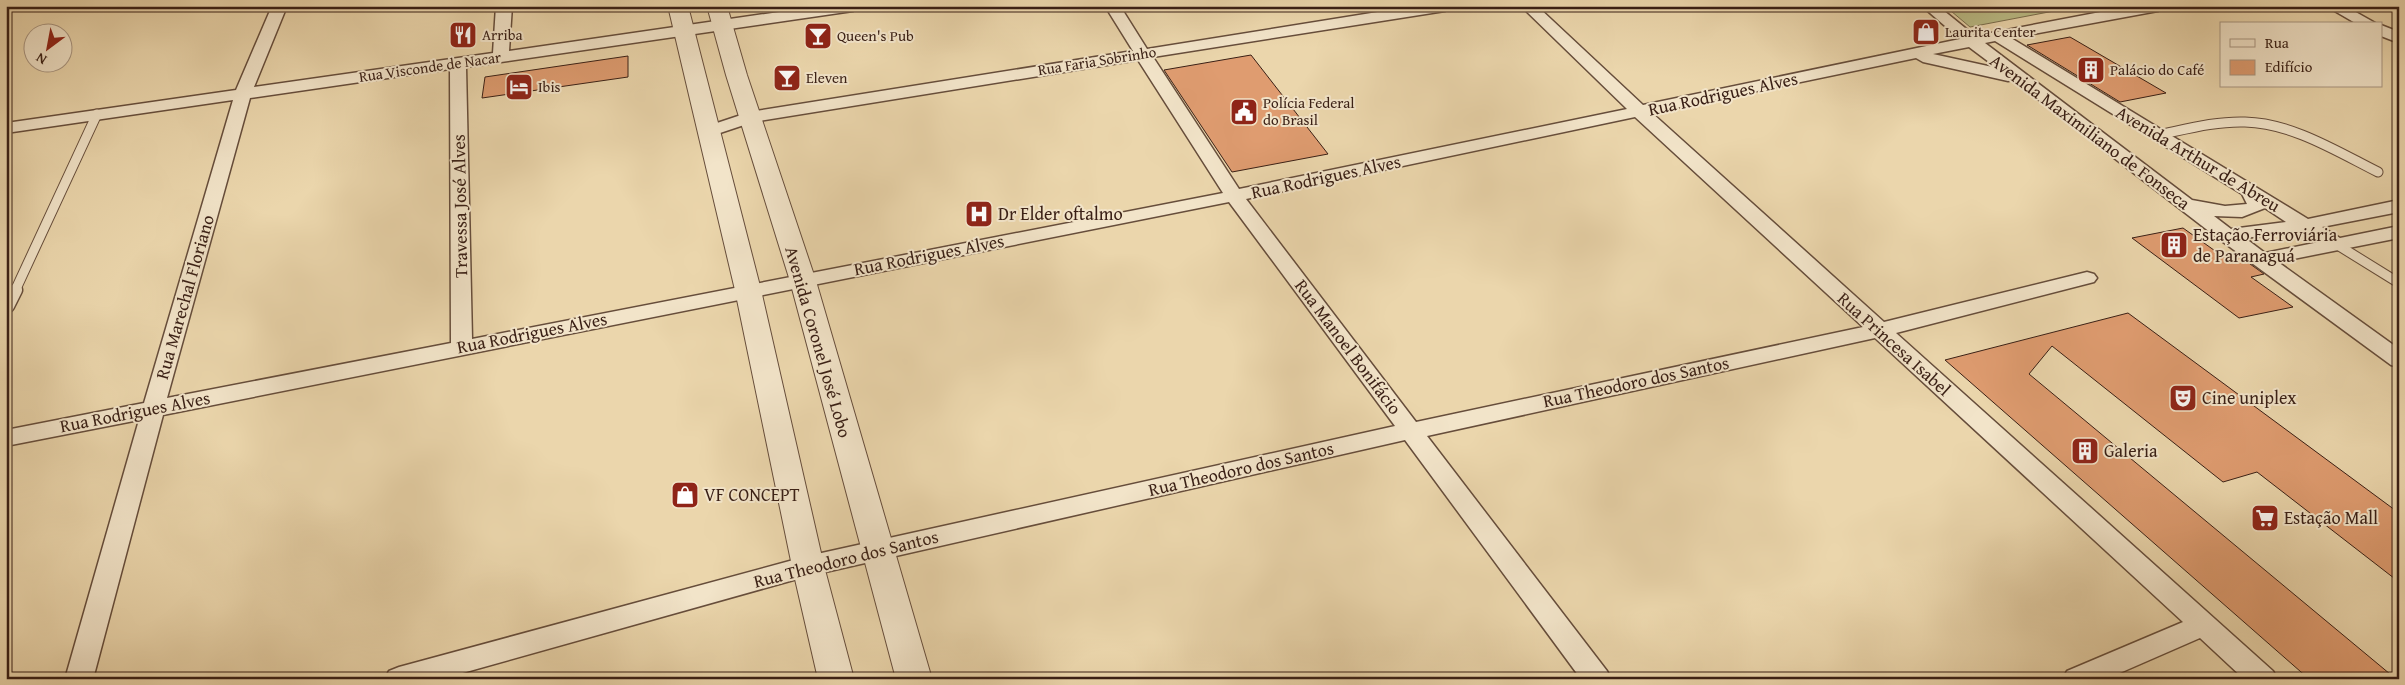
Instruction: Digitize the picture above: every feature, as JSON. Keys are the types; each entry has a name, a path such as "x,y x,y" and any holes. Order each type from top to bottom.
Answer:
{"street":[{"name":"Rua Marechal Floriano","path":"79,679 153,409 243,93 280,6"},
{"path":"501,58 504,6"},
{"path":"727,18 750,14 771,6"},
{"name":"Rua Visconde de Nacar","path":"6,128 501,58 680,19 727,18 853,6"},
{"name":"Rua Manoel Bonifácio","path":"1112,6 1234,196 1597,679"},
{"name":"Rua Faria Sobrinho","path":"708,132 750,117 1445,6"},
{"name":"Rua Princesa Isabel","path":"1528,6 1640,112 2263,679"},
{"name":"Avenida Maximiliano de Fonseca","path":"1929,6 1970,42 2026,82 2176,198 2399,360"},
{"path":"2085,6 2103,16"},
{"name":"Rua Rodrigues Alves","path":"6,438 748,290 1234,196 1998,36 2158,6"},
{"path":"2333,6 2365,22"},
{"name":"Avenida Coronel José Lobo","path":"727,18 750,117 803,280 876,550 914,679"},
{"path":"680,19 748,290 808,566 836,679"},
{"path":"2382,30 2399,38"},
{"name":"Avenida Arthur de Abreu","path":"1998,36 2336,244"},
{"path":"1911,55 1980,68 2026,82"},
{"name":"Travessa José Alves","path":"458,64 462,347"},
{"path":"2176,198 2207,210 2221,212 2252,209 2257,206 2250,191"},
{"path":"2226,235 2306,225 2399,206"},
{"path":"2260,260 2399,232"},
{"name":"Rua Theodoro dos Santos","path":"399,679 808,566 1411,431 1879,330 2087,278"},
{"path":"2078,679 2204,625"}],"lane":[{"path":"8,306 97,114"},
{"path":"2158,135 2232,121 2256,124 2307,137 2378,172"},
{"name":"Avenida Arthur de Abreu","path":"2336,244 2399,283"}],"green space":[{"path":"1945,6 2073,6 2075,7 1970,27"}],"building":[{"name":"Palácio do Café","path":"2070,37 2166,93 2120,102 2027,45"},
{"name":"Polícia Federal do Brasil","path":"1251,55 1328,154 1232,172 1164,70"},
{"name":"Ibis","path":"628,56 628,77 482,98 485,77"},
{"name":"Estação Ferroviária de Paranaguá","path":"2183,228 2225,258 2239,256 2264,274 2251,277 2293,307 2239,318 2132,238"},
{"path":"2128,313 2399,513 2399,582 2257,472 2223,482 2052,346 2029,374 2396,679 2309,679 1945,360"}],"place":[{"name":"Laurita Center","path":"1926,32"},
{"name":"Arriba","path":"463,35"},
{"name":"Queen's Pub","path":"818,36"},
{"name":"Palácio do Café","path":"2091,70"},
{"name":"Eleven","path":"787,78"},
{"name":"Ibis","path":"519,87"},
{"name":"Polícia Federal do Brasil","path":"1244,112"},
{"name":"Dr Elder oftalmo","path":"979,214"},
{"name":"Estação Ferroviária de Paranaguá","path":"2174,245"},
{"name":"Cine uniplex","path":"2183,398"},
{"name":"Galeria","path":"2085,451"},
{"name":"VF CONCEPT","path":"685,495"},
{"name":"Estação Mall","path":"2265,518"}]}
